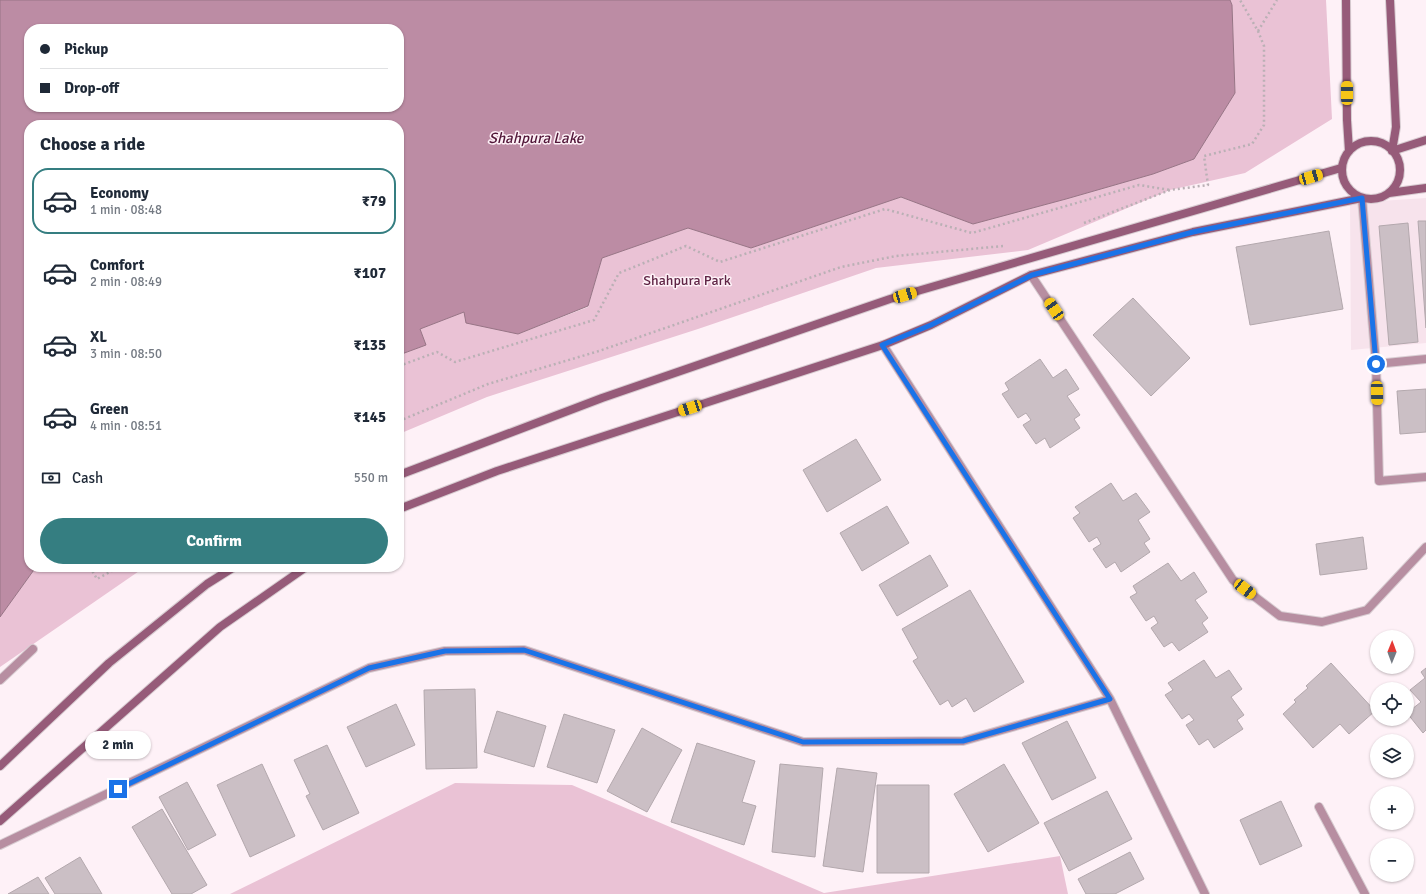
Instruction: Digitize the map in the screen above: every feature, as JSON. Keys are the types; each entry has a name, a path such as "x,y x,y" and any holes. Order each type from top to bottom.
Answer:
{"street":[{"path":"1346,0 1347,120 1349,151"},
{"path":"1390,0 1396,127 1392,151"},
{"path":"1392,151 1426,140"},
{"path":"1366,142 1376,142 1385,145 1392,151 1397,159 1400,172 1395,186 1389,193 1381,198 1371,199 1362,198 1353,194 1342,178 1344,159 1349,151 1357,145 1366,142"},
{"path":"404,473 602,398 890,299 1342,168"},
{"path":"1389,193 1426,188"},
{"path":"404,507 496,471 882,345 931,325 1032,275 1193,232 1362,198"},
{"path":"1362,198 1376,364 1379,481 1426,476"},
{"path":"1032,275 1233,580 1280,616 1322,622 1367,610 1426,547"},
{"path":"882,345 1110,699 1205,894"},
{"path":"1376,364 1426,359"},
{"path":"0,766 109,662 207,584 226,572"},
{"path":"0,821 220,627 299,572"},
{"path":"0,680 33,649"},
{"path":"0,845 369,668 445,651 524,650 803,742 963,741 1110,699"},
{"path":"1319,807 1365,894"}],"path":[{"path":"1083,223 1170,190 1208,185 1204,156 1252,144 1264,125 1264,46 1258,31 1240,0"},
{"path":"1258,31 1277,0"},
{"path":"404,364 437,352 455,362 594,320 619,273 686,246 720,262 885,209 972,233 1139,185 1170,190"},
{"path":"404,419 488,384 599,351 841,267 896,256 1010,246"},
{"path":"93,572 97,579 110,572"}],"shaded area":[{"path":"1426,198 1426,343 1351,350 1350,203"}],"green space":[{"name":"Shahpura Park","path":"1230,0 1326,0 1332,119 1245,173 1170,190 1028,250 876,268 698,329 487,397 404,432 404,353 426,345 420,329 464,312 518,334 588,307 602,258 688,228 751,248 901,197 973,224 1153,174 1194,159 1235,93 1232,5"},
{"path":"32,572 138,572 0,667 0,617"},
{"path":"455,783 572,785 824,893 1060,856 1068,894 230,894"}],"water":[{"name":"Shahpura Lake","path":"0,0 1230,0 1232,5 1235,93 1194,159 1153,174 973,224 901,197 751,248 688,228 602,258 588,306 518,334 466,323 464,312 420,329 426,345 404,353 404,120 24,120 24,572 32,572 0,617"}],"building":[{"path":"1418,221 1426,221 1426,328"},
{"path":"1408,223 1418,342 1389,345 1379,226"},
{"path":"1329,231 1343,309 1250,325 1236,247"},
{"path":"1133,298 1190,358 1151,396 1093,335"},
{"path":"1040,359 1053,378 1066,369 1079,389 1067,396 1080,415 1074,419 1080,428 1050,448 1045,438 1036,444 1023,425 1031,420 1026,413 1018,418 1002,394 1009,390 1005,383"},
{"path":"1426,389 1426,432 1400,434 1397,391"},
{"path":"856,439 881,480 827,512 803,470"},
{"path":"1111,483 1123,501 1136,493 1150,512 1138,520 1150,539 1144,543 1150,552 1121,572 1115,562 1106,568 1093,549 1101,544 1097,537 1089,542 1073,518 1080,513 1075,507"},
{"path":"887,506 909,543 862,571 840,533"},
{"path":"1363,537 1367,569 1320,575 1316,544"},
{"path":"930,555 948,586 897,616 879,585"},
{"path":"1168,563 1181,581 1194,572 1207,592 1195,600 1208,618 1202,623 1208,632 1179,651 1172,642 1164,647 1151,628 1158,623 1154,616 1146,621 1130,597 1137,593 1133,586"},
{"path":"970,590 1024,682 974,712 966,698 952,707 948,700 940,705 913,661 918,658 902,629"},
{"path":"1204,660 1216,678 1229,670 1242,689 1231,697 1244,715 1237,720 1243,729 1214,748 1208,739 1199,745 1186,725 1194,720 1189,714 1182,719 1165,695 1173,690 1168,683"},
{"path":"1331,663 1370,706 1370,715 1349,734 1340,724 1313,748 1283,714 1296,702 1294,700 1308,688 1306,686"},
{"path":"1426,668 1426,730 1423,733 1414,722 1414,708 1421,702 1414,694 1414,687 1425,678 1421,672"},
{"path":"475,689 477,768 426,769 424,690"},
{"path":"396,704 415,745 366,767 347,727"},
{"path":"497,711 546,726 534,767 484,752"},
{"path":"564,714 615,730 597,783 547,767"},
{"path":"1067,721 1096,778 1052,800 1022,743"},
{"path":"642,728 682,750 647,812 607,791"},
{"path":"697,743 755,761 742,802 756,806 744,845 671,822"},
{"path":"327,745 359,813 323,830 306,796 310,794 294,760"},
{"path":"262,764 295,836 250,857 217,785"},
{"path":"780,764 823,768 815,857 772,852"},
{"path":"1004,764 1039,823 988,852 954,794"},
{"path":"837,768 877,773 863,872 823,866"},
{"path":"187,782 216,835 188,850 159,797"},
{"path":"877,785 929,785 929,873 877,873"},
{"path":"1107,791 1132,839 1069,871 1044,823"},
{"path":"1281,801 1302,846 1260,865 1240,820"},
{"path":"162,809 207,885 191,894 172,894 132,827"},
{"path":"1130,852 1144,879 1115,894 1086,894 1078,879"},
{"path":"80,857 102,894 55,894 45,878"},
{"path":"38,877 49,894 8,894"}],"route":[{"path":"118,789 369,668 445,651 524,650 803,742 963,741 1110,699 882,345 931,325 1032,275 1193,232 1362,198 1376,364"}]}
